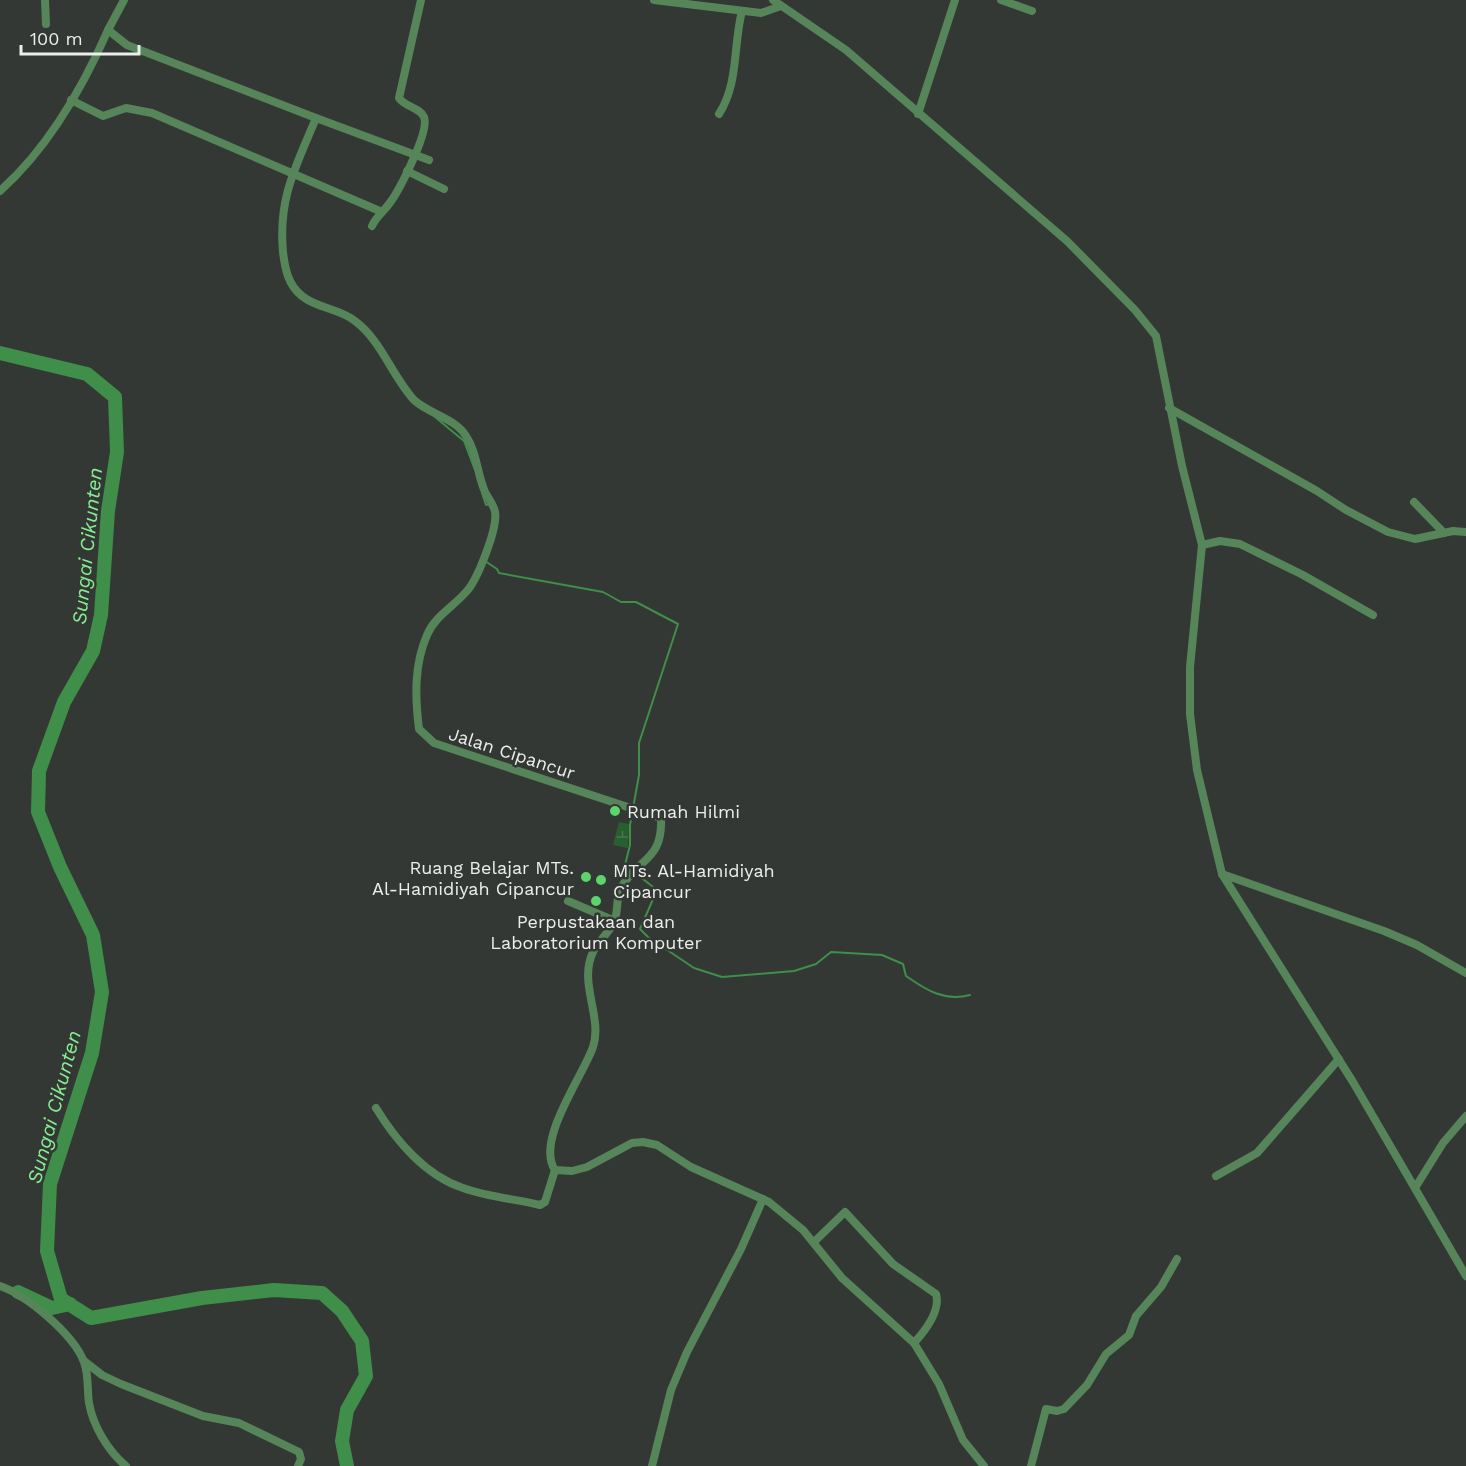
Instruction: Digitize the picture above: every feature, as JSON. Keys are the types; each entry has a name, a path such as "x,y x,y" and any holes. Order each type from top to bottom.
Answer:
{"street":[{"path":"45,0 46,24"},
{"path":"0,191 16,176 71,100 124,0"},
{"path":"372,226 407,171 423,135 425,120 422,114 402,103 399,98 421,0"},
{"path":"654,0 761,13 781,6"},
{"path":"773,0 846,50 1067,241 1135,310 1156,336 1169,408 1202,545 1190,668 1190,714 1197,770 1222,874 1339,1059 1466,1275"},
{"path":"918,114 955,0"},
{"path":"1001,0 1032,11"},
{"path":"719,114 729,95 737,52 736,32 742,11"},
{"path":"108,30 140,51 429,160"},
{"path":"71,100 103,116 126,108 152,113 382,212"},
{"path":"293,174 316,118"},
{"path":"407,171 444,189"},
{"name":"Jalan Cipancur","path":"293,174 280,224 285,269 290,283 301,296 318,306 342,312 356,321 370,336 389,367 416,401 466,435 495,512 475,580 432,626 420,656 416,678 419,729 434,743 656,814 661,818 660,842 646,862 620,889 615,921 593,951 590,960 589,995 596,1033 592,1048 574,1080 552,1139 549,1157 555,1170"},
{"path":"1169,408 1388,532 1415,539 1444,532 1466,532"},
{"path":"1414,502 1444,532"},
{"path":"1202,545 1220,541 1240,544 1303,575 1373,615"},
{"path":"1222,874 1243,879 1384,931 1417,945 1466,973"},
{"path":"568,901 615,921"},
{"path":"1216,1176 1257,1153 1339,1059"},
{"path":"376,1108 409,1152 446,1180 462,1188 540,1205 545,1202 555,1170 572,1171 587,1167 624,1147 643,1142 657,1145 691,1167 763,1199 785,1214 814,1242 842,1278 914,1343 939,1384 963,1440 984,1466"},
{"path":"1414,1188 1443,1143 1466,1116"},
{"path":"652,1466 671,1390 687,1352 741,1249 763,1199"},
{"path":"814,1242 845,1212 893,1264 936,1294 937,1303 928,1325 914,1343"},
{"path":"1031,1466 1046,1409 1057,1412 1064,1409 1087,1385 1106,1354 1129,1335 1136,1316 1161,1287 1177,1259"},
{"path":"0,1286 32,1302 72,1342 84,1361 102,1375 203,1416 239,1423 261,1432 299,1452 301,1459 298,1466"},
{"path":"84,1361 89,1405 95,1423 126,1466"}],"green space":[{"path":"619,822 629,824 628,848 613,845"}],"waterway":[{"name":"Sungai Cikunten","path":"0,353 87,374 115,397 117,452 108,511 101,615 93,651 64,702 39,771 38,812 60,867 93,935 102,992 92,1053 50,1184 47,1251 61,1299 91,1318 202,1298 274,1290 322,1293 342,1311 362,1341 366,1376 347,1410 342,1441 347,1466"},
{"path":"435,417 464,441 475,470"},
{"path":"482,493 486,505 491,504"},
{"path":"485,561 499,573 603,592 621,602 636,602 678,624 639,743 639,775 630,825 630,845 625,865 657,890 640,929 648,937 694,968 722,977 794,971 816,964 831,952 882,955 903,964 906,976 935,993 951,997 970,995"},
{"path":"18,1292 52,1308 70,1304"}],"place":[{"name":"Rumah Hilmi","path":"615,811"},
{"name":"Ruang Belajar MTs. Al-Hamidiyah Cipancur","path":"586,877"},
{"name":"MTs. Al-Hamidiyah Cipancur","path":"601,880"},
{"name":"Perpustakaan dan Laboratorium Komputer","path":"596,901"}]}
